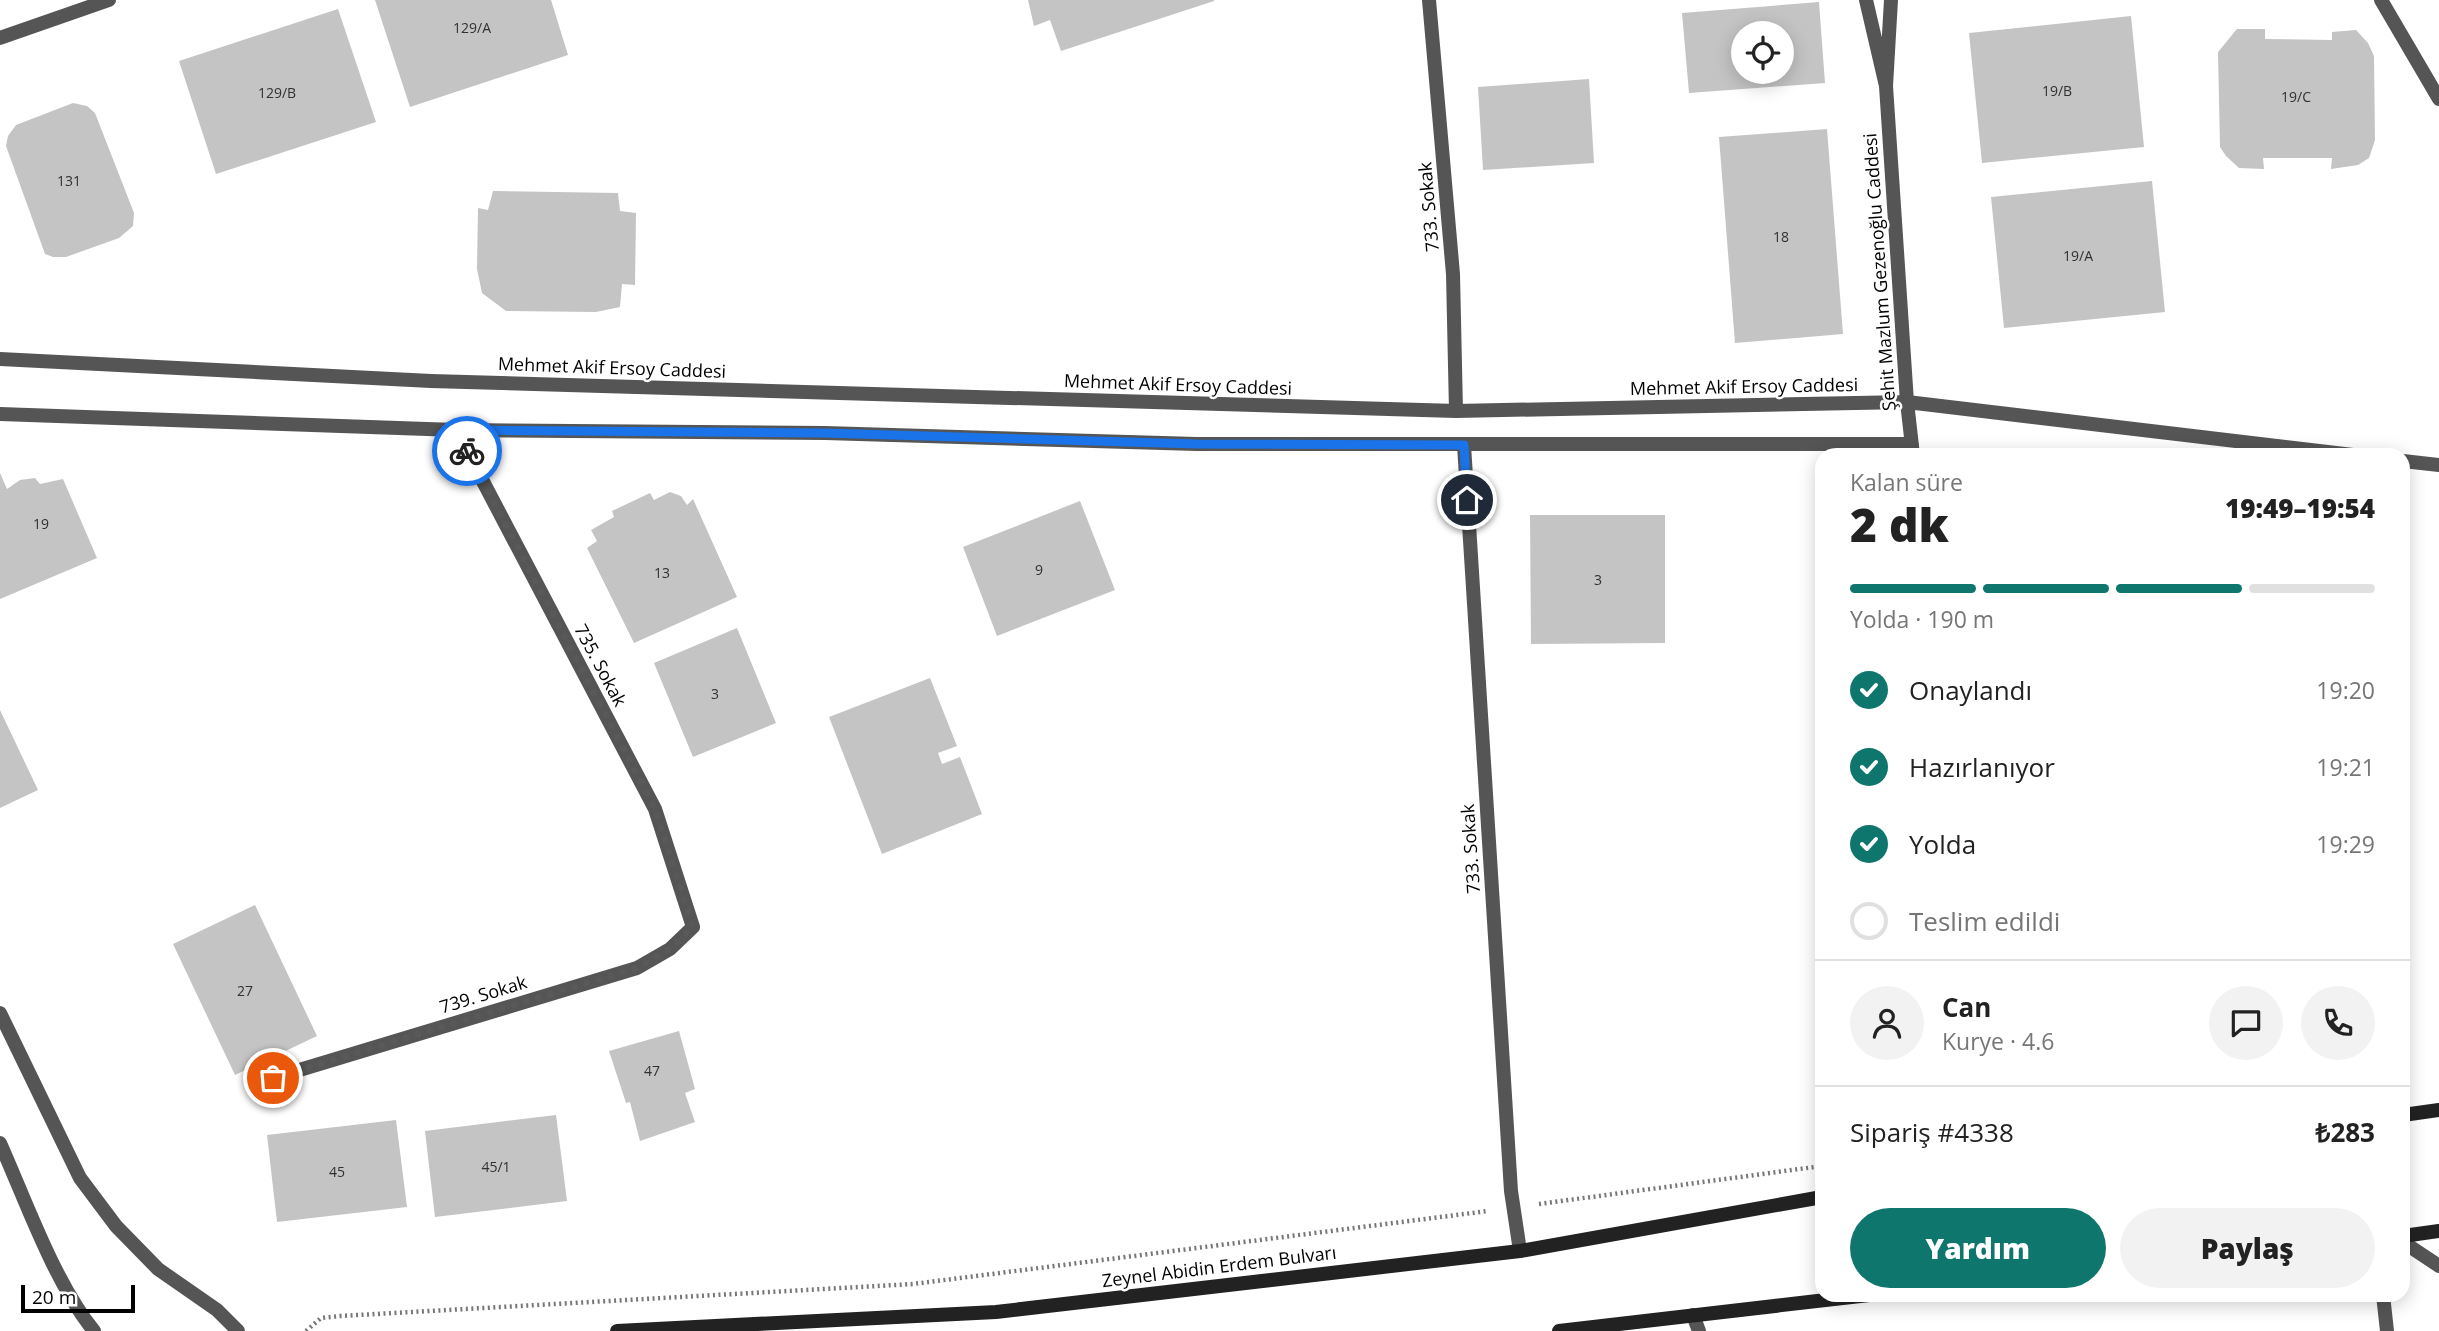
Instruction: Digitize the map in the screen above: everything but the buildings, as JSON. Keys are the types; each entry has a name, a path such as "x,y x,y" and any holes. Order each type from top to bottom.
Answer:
{"main road":[{"path":"2410,1114 2439,1110"},
{"name":"Zeynel Abidin Erdem Bulvarı","path":"617,1331 996,1312 1520,1251 1815,1198"},
{"path":"2410,1235 2439,1231"},
{"path":"1559,1331 1815,1301"}],"street":[{"path":"0,38 109,0"},
{"name":"733. Sokak","path":"1429,0 1453,274 1456,411"},
{"name":"Şehit Mazlum Gezenoğlu Caddesi","path":"1867,0 1886,86"},
{"name":"Şehit Mazlum Gezenoğlu Caddesi","path":"1891,0 1886,86 1912,448"},
{"path":"2381,0 2439,99"},
{"name":"Mehmet Akif Ersoy Caddesi","path":"0,359 431,381 1456,411 1907,402 2294,448"},
{"path":"0,414 456,430 825,433 1197,444 1815,449"},
{"name":"735. Sokak","path":"456,430 655,809 693,927"},
{"name":"733. Sokak","path":"1464,445 1513,1208 1520,1251"},
{"path":"2410,462 2439,465"},
{"name":"739. Sokak","path":"273,1078 637,968 670,949 693,927"},
{"path":"0,1013 80,1178 116,1226 158,1269 217,1310 238,1331"},
{"path":"0,1143 57,1270 79,1313 94,1331"},
{"path":"2410,1247 2439,1266"},
{"path":"2384,1302 2387,1331"},
{"path":"1693,1315 1699,1331"}],"path":[{"path":"306,1331 321,1318 340,1316 913,1283 1513,1208 1815,1167"}],"way so far":[{"path":"273,1078 637,968 670,949 693,927 655,809 467,451"}],"route":[{"path":"467,451 456,430 825,433 1197,444 1464,445 1467,500"}]}
